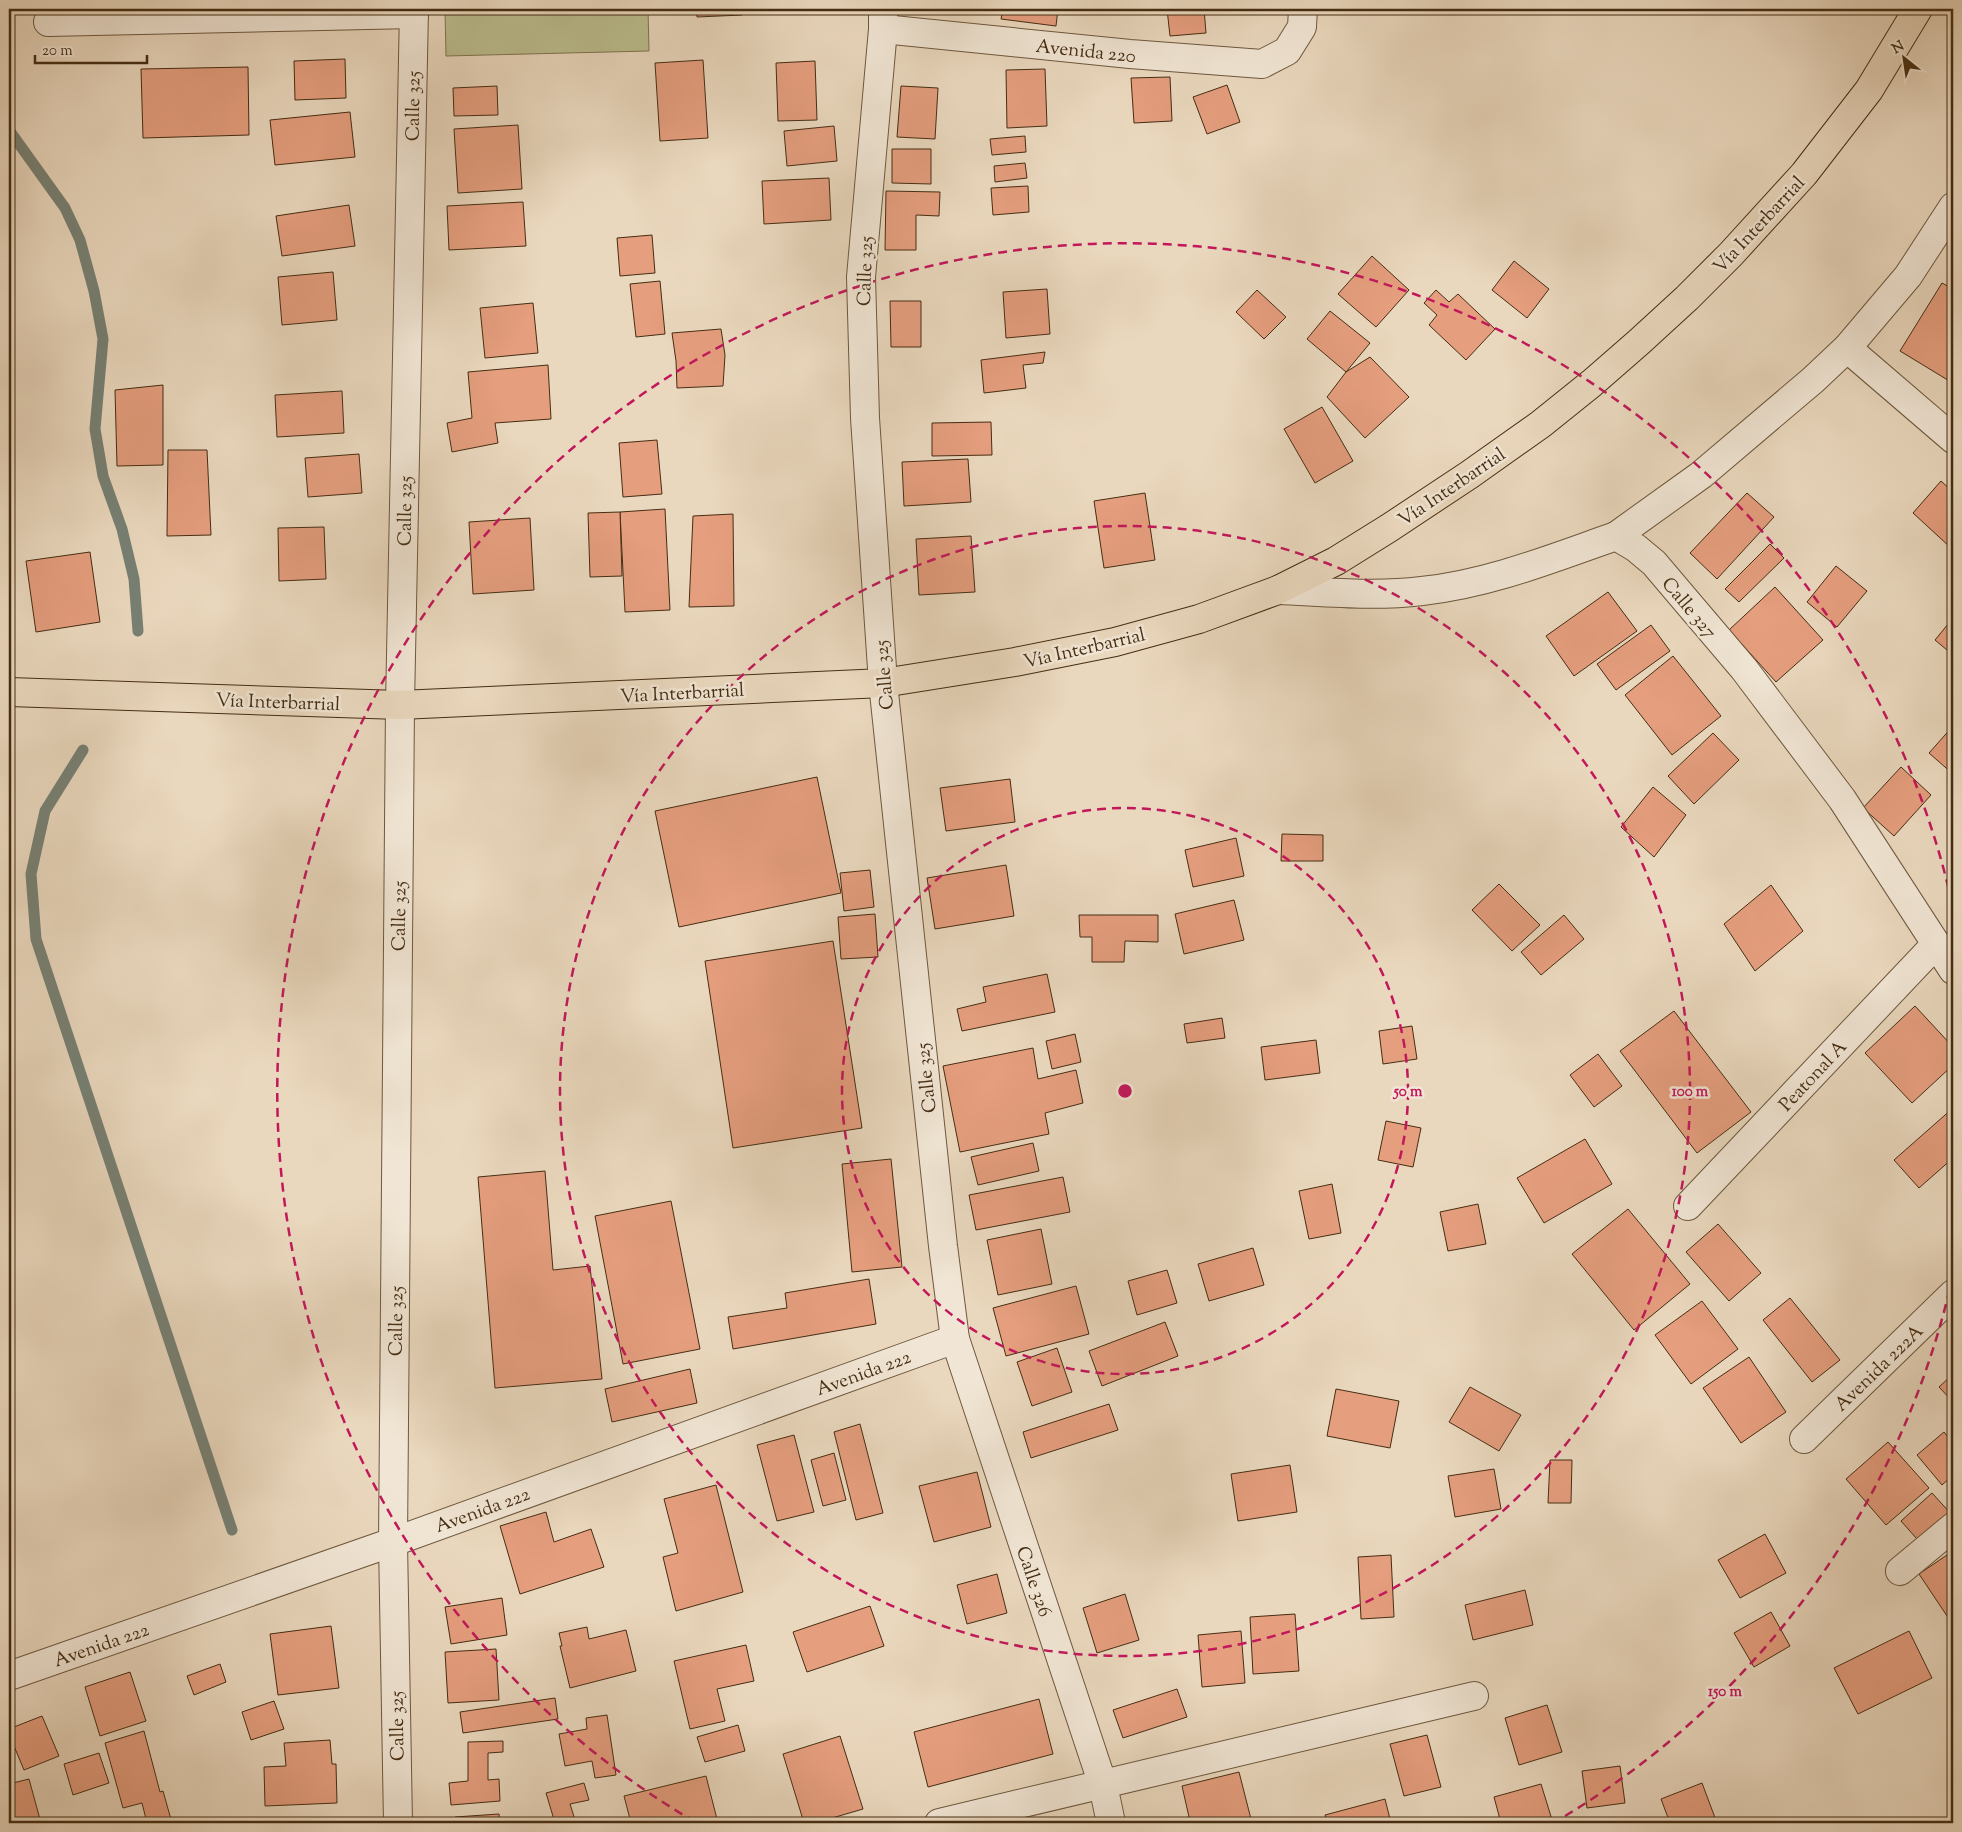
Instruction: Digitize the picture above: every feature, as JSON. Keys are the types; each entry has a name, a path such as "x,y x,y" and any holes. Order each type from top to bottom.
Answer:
{"main road":[{"name":"Vía Interbarrial","path":"9,692 400,705 883,683 1015,662 1115,642 1199,619 1278,590 1336,561 1389,528 1469,476 1541,424 1640,342 1731,254 1804,174 1869,90 1918,9"}],"street":[{"name":"Avenida 220","path":"883,19 1130,54 1262,64 1286,51 1302,27 1303,9"},
{"path":"48,22 414,11"},
{"name":"Calle 325","path":"398,1823 393,1542 400,705 414,11"},
{"name":"Calle 325","path":"883,19 862,277 865,418 883,683 943,1246 955,1339"},
{"path":"1278,590 1374,594 1423,591 1468,584 1616,536 1701,475 1847,348 1908,276 1953,207"},
{"path":"1847,348 1953,439"},
{"name":"Calle 327","path":"1616,536 1636,548 1654,564 1744,670 1842,799 1953,970"},
{"name":"Peatonal A","path":"1688,1206 1936,944"},
{"name":"Avenida 222A","path":"1804,1440 1953,1294"},
{"name":"Avenida 222","path":"9,1676 393,1542 955,1339"},
{"name":"Calle 326","path":"955,1339 1103,1785 1111,1823"},
{"path":"1900,1571 1953,1527"},
{"path":"939,1823 1474,1696"}],"green space":[{"path":"445,9 648,9 649,51 446,56"}],"building":[{"path":"696,9 742,9 742,15 697,17"},
{"path":"1003,9 1058,9 1056,26 1001,19"},
{"path":"1167,9 1204,9 1206,33 1170,36"},
{"path":"345,59 346,98 295,100 294,61"},
{"path":"703,60 708,138 660,141 655,63"},
{"path":"815,61 817,120 778,121 776,63"},
{"path":"248,67 249,135 143,138 141,69"},
{"path":"1045,69 1047,126 1007,128 1006,70"},
{"path":"1170,77 1172,121 1134,123 1131,78"},
{"path":"1227,85 1240,122 1207,134 1193,97"},
{"path":"497,86 498,115 454,116 453,88"},
{"path":"901,86 938,88 935,139 897,137"},
{"path":"350,112 355,157 275,165 270,120"},
{"path":"518,125 522,189 458,193 454,129"},
{"path":"834,126 837,161 787,166 784,131"},
{"path":"1025,136 1026,152 992,155 990,139"},
{"path":"892,149 931,149 931,184 892,183"},
{"path":"1025,163 1027,178 995,182 994,166"},
{"path":"829,178 831,220 764,224 762,181"},
{"path":"1028,186 1029,212 993,215 991,188"},
{"path":"886,191 940,192 939,216 916,215 916,250 885,250"},
{"path":"523,202 526,246 449,250 447,206"},
{"path":"349,205 355,246 282,256 276,216"},
{"path":"652,235 655,273 620,276 617,238"},
{"path":"1372,256 1409,290 1376,327 1338,294"},
{"path":"1514,261 1549,289 1527,318 1492,290"},
{"path":"333,272 337,320 282,325 278,277"},
{"path":"660,281 665,334 636,337 630,284"},
{"path":"1942,283 1953,289 1953,379 1951,382 1900,351"},
{"path":"1047,289 1050,334 1006,338 1003,292"},
{"path":"1257,290 1286,317 1264,339 1236,312"},
{"path":"1436,290 1449,302 1458,294 1495,329 1466,360 1429,325 1437,315 1424,303"},
{"path":"890,301 921,301 921,347 891,347"},
{"path":"533,303 538,353 485,358 480,308"},
{"path":"1330,311 1370,343 1346,372 1307,339"},
{"path":"721,329 725,355 723,386 677,388 672,333"},
{"path":"1045,352 1043,363 1023,365 1026,388 984,393 981,360"},
{"path":"1370,357 1409,397 1365,438 1327,397 1346,372"},
{"path":"548,365 551,419 495,423 498,443 452,452 447,423 472,418 468,372"},
{"path":"163,385 163,465 117,466 115,390"},
{"path":"342,391 344,433 277,437 275,395"},
{"path":"1322,407 1353,461 1315,483 1284,429"},
{"path":"991,422 992,455 932,456 932,423"},
{"path":"657,440 662,494 623,497 619,443"},
{"path":"168,450 207,450 211,535 167,536"},
{"path":"359,454 362,493 308,497 305,458"},
{"path":"968,459 971,502 904,506 902,462"},
{"path":"1941,481 1953,492 1953,545 1951,548 1913,513"},
{"path":"1145,493 1155,560 1104,568 1094,501"},
{"path":"1747,493 1774,517 1717,579 1690,553"},
{"path":"665,509 670,610 625,612 620,512"},
{"path":"620,512 622,576 590,577 588,513"},
{"path":"733,514 734,606 689,607 693,516"},
{"path":"530,518 534,590 473,594 469,522"},
{"path":"324,527 326,579 279,581 278,528"},
{"path":"971,536 975,592 919,595 916,539"},
{"path":"1770,544 1784,558 1739,602 1725,589"},
{"path":"90,552 100,622 36,632 26,561"},
{"path":"1836,566 1867,591 1837,627 1807,602"},
{"path":"1953,567 1953,580 1947,575"},
{"path":"1775,587 1823,640 1776,682 1729,630"},
{"path":"1608,592 1637,631 1574,676 1546,636"},
{"path":"1953,618 1953,655 1935,640"},
{"path":"1651,625 1670,651 1616,690 1597,664"},
{"path":"1673,656 1721,716 1672,755 1625,695"},
{"path":"1953,726 1953,774 1929,753"},
{"path":"1713,733 1739,760 1694,804 1668,776"},
{"path":"1901,767 1931,795 1894,836 1863,808"},
{"path":"817,777 841,893 679,927 655,811"},
{"path":"1010,779 1015,822 946,831 940,788"},
{"path":"1653,787 1686,815 1654,857 1621,827"},
{"path":"1282,834 1323,835 1323,861 1281,861"},
{"path":"1236,838 1244,876 1193,887 1185,850"},
{"path":"1006,865 1014,916 935,929 927,878"},
{"path":"870,870 874,907 844,911 840,873"},
{"path":"1499,884 1540,925 1512,951 1472,910"},
{"path":"1771,885 1803,931 1755,971 1724,924"},
{"path":"1234,900 1244,940 1184,954 1175,914"},
{"path":"875,914 878,957 841,959 838,917"},
{"path":"1079,915 1158,915 1158,942 1125,941 1124,962 1092,962 1092,937 1080,937"},
{"path":"1564,915 1584,939 1541,975 1521,952"},
{"path":"833,941 862,1128 733,1148 705,961"},
{"path":"1047,974 1055,1012 962,1031 957,1009 986,1002 983,987"},
{"path":"1915,1006 1953,1047 1953,1065 1912,1103 1865,1053"},
{"path":"1674,1011 1751,1112 1697,1153 1620,1051"},
{"path":"1222,1018 1225,1038 1187,1043 1184,1024"},
{"path":"1412,1026 1417,1059 1383,1064 1379,1031"},
{"path":"1075,1034 1081,1062 1052,1069 1046,1041"},
{"path":"1316,1040 1320,1073 1265,1080 1261,1047"},
{"path":"1033,1048 1038,1079 1076,1070 1083,1103 1045,1113 1049,1134 960,1152 943,1066"},
{"path":"1598,1054 1622,1086 1594,1107 1570,1075"},
{"path":"1953,1108 1953,1158 1919,1188 1894,1160"},
{"path":"1386,1121 1421,1128 1413,1167 1378,1160"},
{"path":"1585,1139 1612,1184 1544,1223 1517,1178"},
{"path":"1033,1143 1039,1171 978,1185 971,1157"},
{"path":"891,1159 902,1267 852,1272 842,1164"},
{"path":"545,1171 553,1270 590,1266 602,1379 495,1388 478,1177"},
{"path":"1063,1177 1070,1212 976,1230 969,1195"},
{"path":"1332,1184 1341,1233 1309,1239 1299,1191"},
{"path":"671,1201 700,1349 623,1364 595,1216"},
{"path":"1478,1204 1486,1244 1448,1251 1440,1212"},
{"path":"1628,1209 1690,1284 1634,1330 1572,1254"},
{"path":"1718,1224 1761,1273 1729,1301 1686,1252"},
{"path":"1041,1229 1052,1284 998,1295 987,1240"},
{"path":"1253,1248 1264,1285 1209,1301 1198,1264"},
{"path":"1167,1270 1177,1303 1137,1315 1128,1281"},
{"path":"869,1279 876,1324 733,1349 728,1317 787,1308 785,1293"},
{"path":"1076,1286 1089,1334 1006,1356 993,1308"},
{"path":"1790,1298 1840,1360 1812,1382 1763,1320"},
{"path":"1702,1301 1738,1349 1691,1384 1655,1335"},
{"path":"1165,1322 1178,1356 1102,1386 1089,1351"},
{"path":"1057,1348 1072,1392 1032,1406 1017,1362"},
{"path":"1749,1357 1786,1412 1741,1443 1703,1388"},
{"path":"690,1369 697,1403 612,1422 605,1389"},
{"path":"1953,1374 1953,1402 1939,1387"},
{"path":"1470,1387 1521,1415 1499,1451 1449,1422"},
{"path":"1336,1389 1399,1401 1390,1448 1327,1436"},
{"path":"1109,1404 1118,1430 1031,1458 1023,1432"},
{"path":"860,1424 883,1513 856,1520 834,1432"},
{"path":"1944,1432 1953,1443 1953,1475 1942,1485 1917,1455"},
{"path":"794,1435 814,1512 777,1521 757,1445"},
{"path":"1888,1442 1929,1488 1886,1525 1846,1479"},
{"path":"834,1453 846,1500 823,1506 811,1460"},
{"path":"1550,1460 1572,1460 1571,1503 1548,1503"},
{"path":"1290,1465 1297,1512 1238,1521 1231,1474"},
{"path":"1494,1469 1501,1509 1455,1517 1448,1476"},
{"path":"977,1472 991,1527 934,1542 919,1486"},
{"path":"716,1485 743,1592 676,1611 663,1557 678,1553 664,1499"},
{"path":"1932,1493 1953,1516 1925,1548 1901,1521"},
{"path":"546,1512 554,1542 591,1529 604,1567 520,1594 500,1526"},
{"path":"1765,1534 1786,1573 1740,1598 1718,1560"},
{"path":"1391,1555 1394,1617 1361,1619 1358,1557"},
{"path":"1947,1555 1953,1565 1953,1621 1951,1622 1919,1574"},
{"path":"997,1574 1007,1613 967,1624 957,1585"},
{"path":"1525,1590 1533,1625 1473,1640 1465,1605"},
{"path":"1125,1594 1139,1640 1097,1653 1083,1608"},
{"path":"502,1598 507,1635 451,1644 445,1607"},
{"path":"870,1606 884,1646 807,1672 793,1632"},
{"path":"1771,1612 1790,1646 1754,1667 1734,1633"},
{"path":"1295,1614 1299,1671 1253,1674 1250,1617"},
{"path":"331,1626 339,1688 278,1695 270,1634"},
{"path":"587,1627 589,1639 626,1630 636,1671 570,1688 560,1646 562,1646 559,1633"},
{"path":"1241,1631 1245,1683 1202,1687 1198,1635"},
{"path":"1909,1631 1932,1678 1858,1714 1834,1668"},
{"path":"746,1645 754,1681 717,1689 725,1721 690,1729 674,1661"},
{"path":"496,1649 499,1700 448,1703 445,1652"},
{"path":"220,1664 226,1682 194,1695 187,1676"},
{"path":"130,1672 146,1721 100,1736 85,1687"},
{"path":"1177,1689 1187,1717 1123,1738 1113,1710"},
{"path":"555,1698 558,1719 463,1733 460,1712"},
{"path":"1039,1699 1053,1754 928,1787 914,1732"},
{"path":"274,1701 284,1729 251,1740 242,1712"},
{"path":"1547,1705 1562,1752 1519,1765 1505,1718"},
{"path":"607,1715 616,1775 595,1778 592,1761 565,1766 559,1734 587,1729 586,1718"},
{"path":"42,1716 59,1756 24,1770 9,1734 9,1729"},
{"path":"738,1725 745,1751 705,1762 697,1737"},
{"path":"144,1731 160,1792 163,1791 172,1823 147,1823 142,1803 123,1808 105,1743"},
{"path":"1427,1735 1441,1787 1404,1796 1390,1744"},
{"path":"840,1736 863,1809 815,1823 804,1823 783,1754"},
{"path":"330,1740 332,1764 336,1764 337,1803 265,1806 264,1767 286,1766 284,1743"},
{"path":"503,1741 503,1752 488,1753 488,1780 499,1779 500,1801 451,1805 449,1783 468,1781 468,1742"},
{"path":"99,1753 109,1783 73,1795 64,1764"},
{"path":"1620,1766 1625,1803 1587,1808 1582,1771"},
{"path":"1239,1772 1252,1823 1166,1823 1189,1817 1182,1786"},
{"path":"706,1776 718,1823 631,1823 624,1796"},
{"path":"29,1779 41,1823 9,1823 9,1784"},
{"path":"584,1783 589,1800 570,1804 576,1823 555,1823 546,1793"},
{"path":"1702,1783 1717,1823 1670,1823 1661,1799"},
{"path":"1541,1784 1553,1823 1501,1823 1494,1797"},
{"path":"1385,1799 1391,1823 1327,1823 1325,1815"},
{"path":"499,1814 500,1823 455,1823 455,1817"}],"waterway":[{"path":"9,130 65,208 80,240 94,291 103,339 95,429 103,476 122,529 134,579 138,631"},
{"path":"83,750 45,811 31,874 36,939 232,1530"}]}
